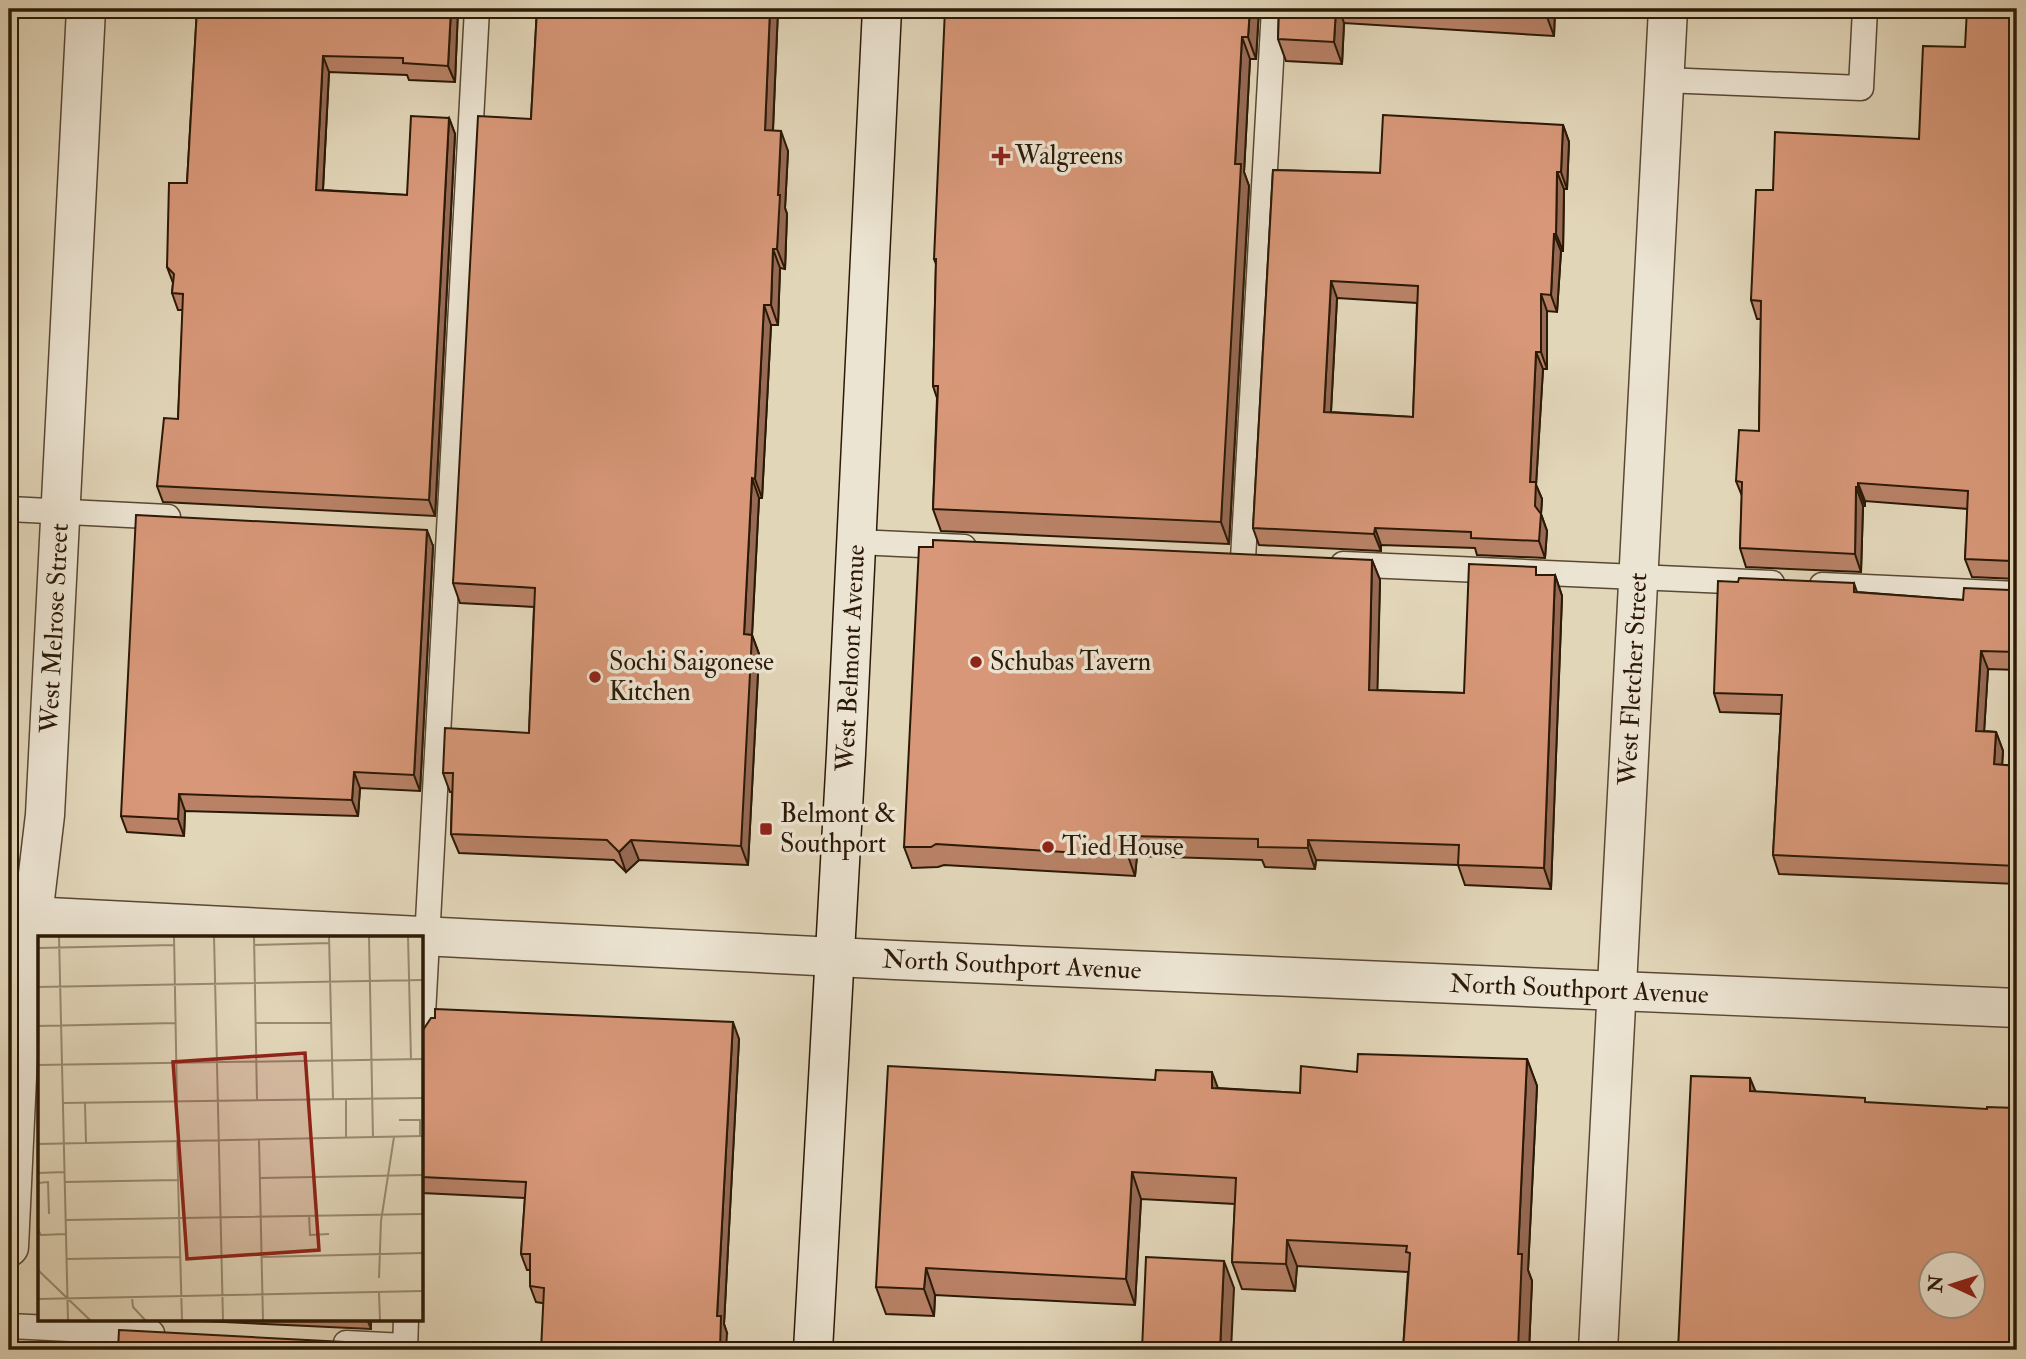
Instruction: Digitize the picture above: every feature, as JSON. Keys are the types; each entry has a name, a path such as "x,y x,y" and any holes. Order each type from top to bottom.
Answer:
{"street":[{"name":"West Melrose Street","path":"9,1247 21,916 45,815 86,9"},
{"name":"West Belmont Avenue","path":"813,1350 857,542 882,9"},
{"name":"West Fletcher Street","path":"1598,1350 1668,9"},
{"name":"North Southport Avenue","path":"21,916 407,936"},
{"name":"North Southport Avenue","path":"426,937 2017,1008"}],"lane":[{"path":"424,985 477,9"},
{"path":"1243,559 1273,9"},
{"path":"1664,80 1861,88 1864,9"},
{"path":"9,509 198,519"},
{"path":"421,530 449,532"},
{"path":"857,542 984,548"},
{"path":"1216,558 1270,560"},
{"path":"1326,563 2017,594"},
{"path":"324,1342 405,1348 406,1320"},
{"path":"9,1326 177,1335"}],"building":[{"path":"197,9 451,9 448,66 403,63 403,58 323,56 316,190 407,195 411,116 449,118 429,500 157,486 164,418 178,419 183,294 172,293 174,274 167,267 169,183 187,183"},
{"path":"537,9 770,9 765,130 781,131 780,195 777,249 773,249 771,305 764,305 755,479 752,478 744,634 752,635 741,846 631,840 619,852 607,840 451,834 453,773 443,773 445,728 529,733 535,588 453,583 478,116 531,119"},
{"path":"945,9 1250,9 1248,37 1242,37 1235,164 1241,164 1221,522 933,509 938,386 933,386 934,259"},
{"path":"1279,9 1336,9 1334,42 1278,39"},
{"path":"1462,9 1546,9 1546,14"},
{"path":"1967,9 2017,9 2017,563 1965,559 1968,491 1858,483 1855,554 1740,548 1742,482 1736,481 1739,430 1759,431 1761,301 1751,300 1756,190 1773,190 1775,132 1919,139 1923,46 1965,47"},
{"path":"1383,115 1563,125 1561,172 1557,172 1551,295 1541,294 1541,352 1536,352 1530,482 1536,482 1535,506 1541,514 1539,541 1471,538 1471,532 1375,528 1374,534 1253,528 1273,170 1380,173","holes":["1331,281 1418,286 1413,417 1324,412"]},
{"path":"136,515 427,530 414,775 354,772 352,800 179,794 178,819 121,816"},
{"path":"933,540 1372,560 1369,690 1464,693 1469,564 1536,567 1536,575 1555,575 1544,868 1458,865 1459,845 1308,840 1308,848 1258,847 1258,839 1130,836 1128,856 936,844 931,847 904,847 919,547 933,547"},
{"path":"1739,578 1854,583 1854,592 1963,600 1964,588 2010,590 2017,587 2017,652 1981,651 1976,731 1996,732 1994,764 2017,766 2017,866 1773,855 1782,695 1714,693 1718,581 1738,582"},
{"path":"435,1009 733,1022 717,1316 721,1316 720,1350 541,1350 544,1288 530,1286 530,1254 521,1254 526,1182 424,1177 424,1028 431,1018 435,1018"},
{"path":"1358,1054 1527,1059 1518,1254 1522,1254 1518,1350 1403,1350 1410,1253 1406,1252 1407,1246 1287,1240 1286,1264 1232,1262 1236,1178 1132,1172 1126,1279 926,1268 924,1289 876,1287 888,1066 1155,1080 1156,1070 1212,1072 1212,1088 1300,1093 1301,1066 1357,1072"},
{"path":"1691,1076 1750,1078 1750,1091 1865,1098 1865,1102 1987,1109 2017,1108 2017,1350 1678,1350"},
{"path":"1146,1257 1224,1261 1220,1350 1142,1350"},
{"path":"119,1330 378,1344 377,1350 118,1350"}],"place":[{"name":"Walgreens","path":"1001,156"},
{"name":"Schubas Tavern","path":"976,662"},
{"name":"Sochi Saigonese Kitchen","path":"595,677"},
{"name":"Belmont & Southport","path":"766,829"},
{"name":"Tied House","path":"1048,847"}]}
